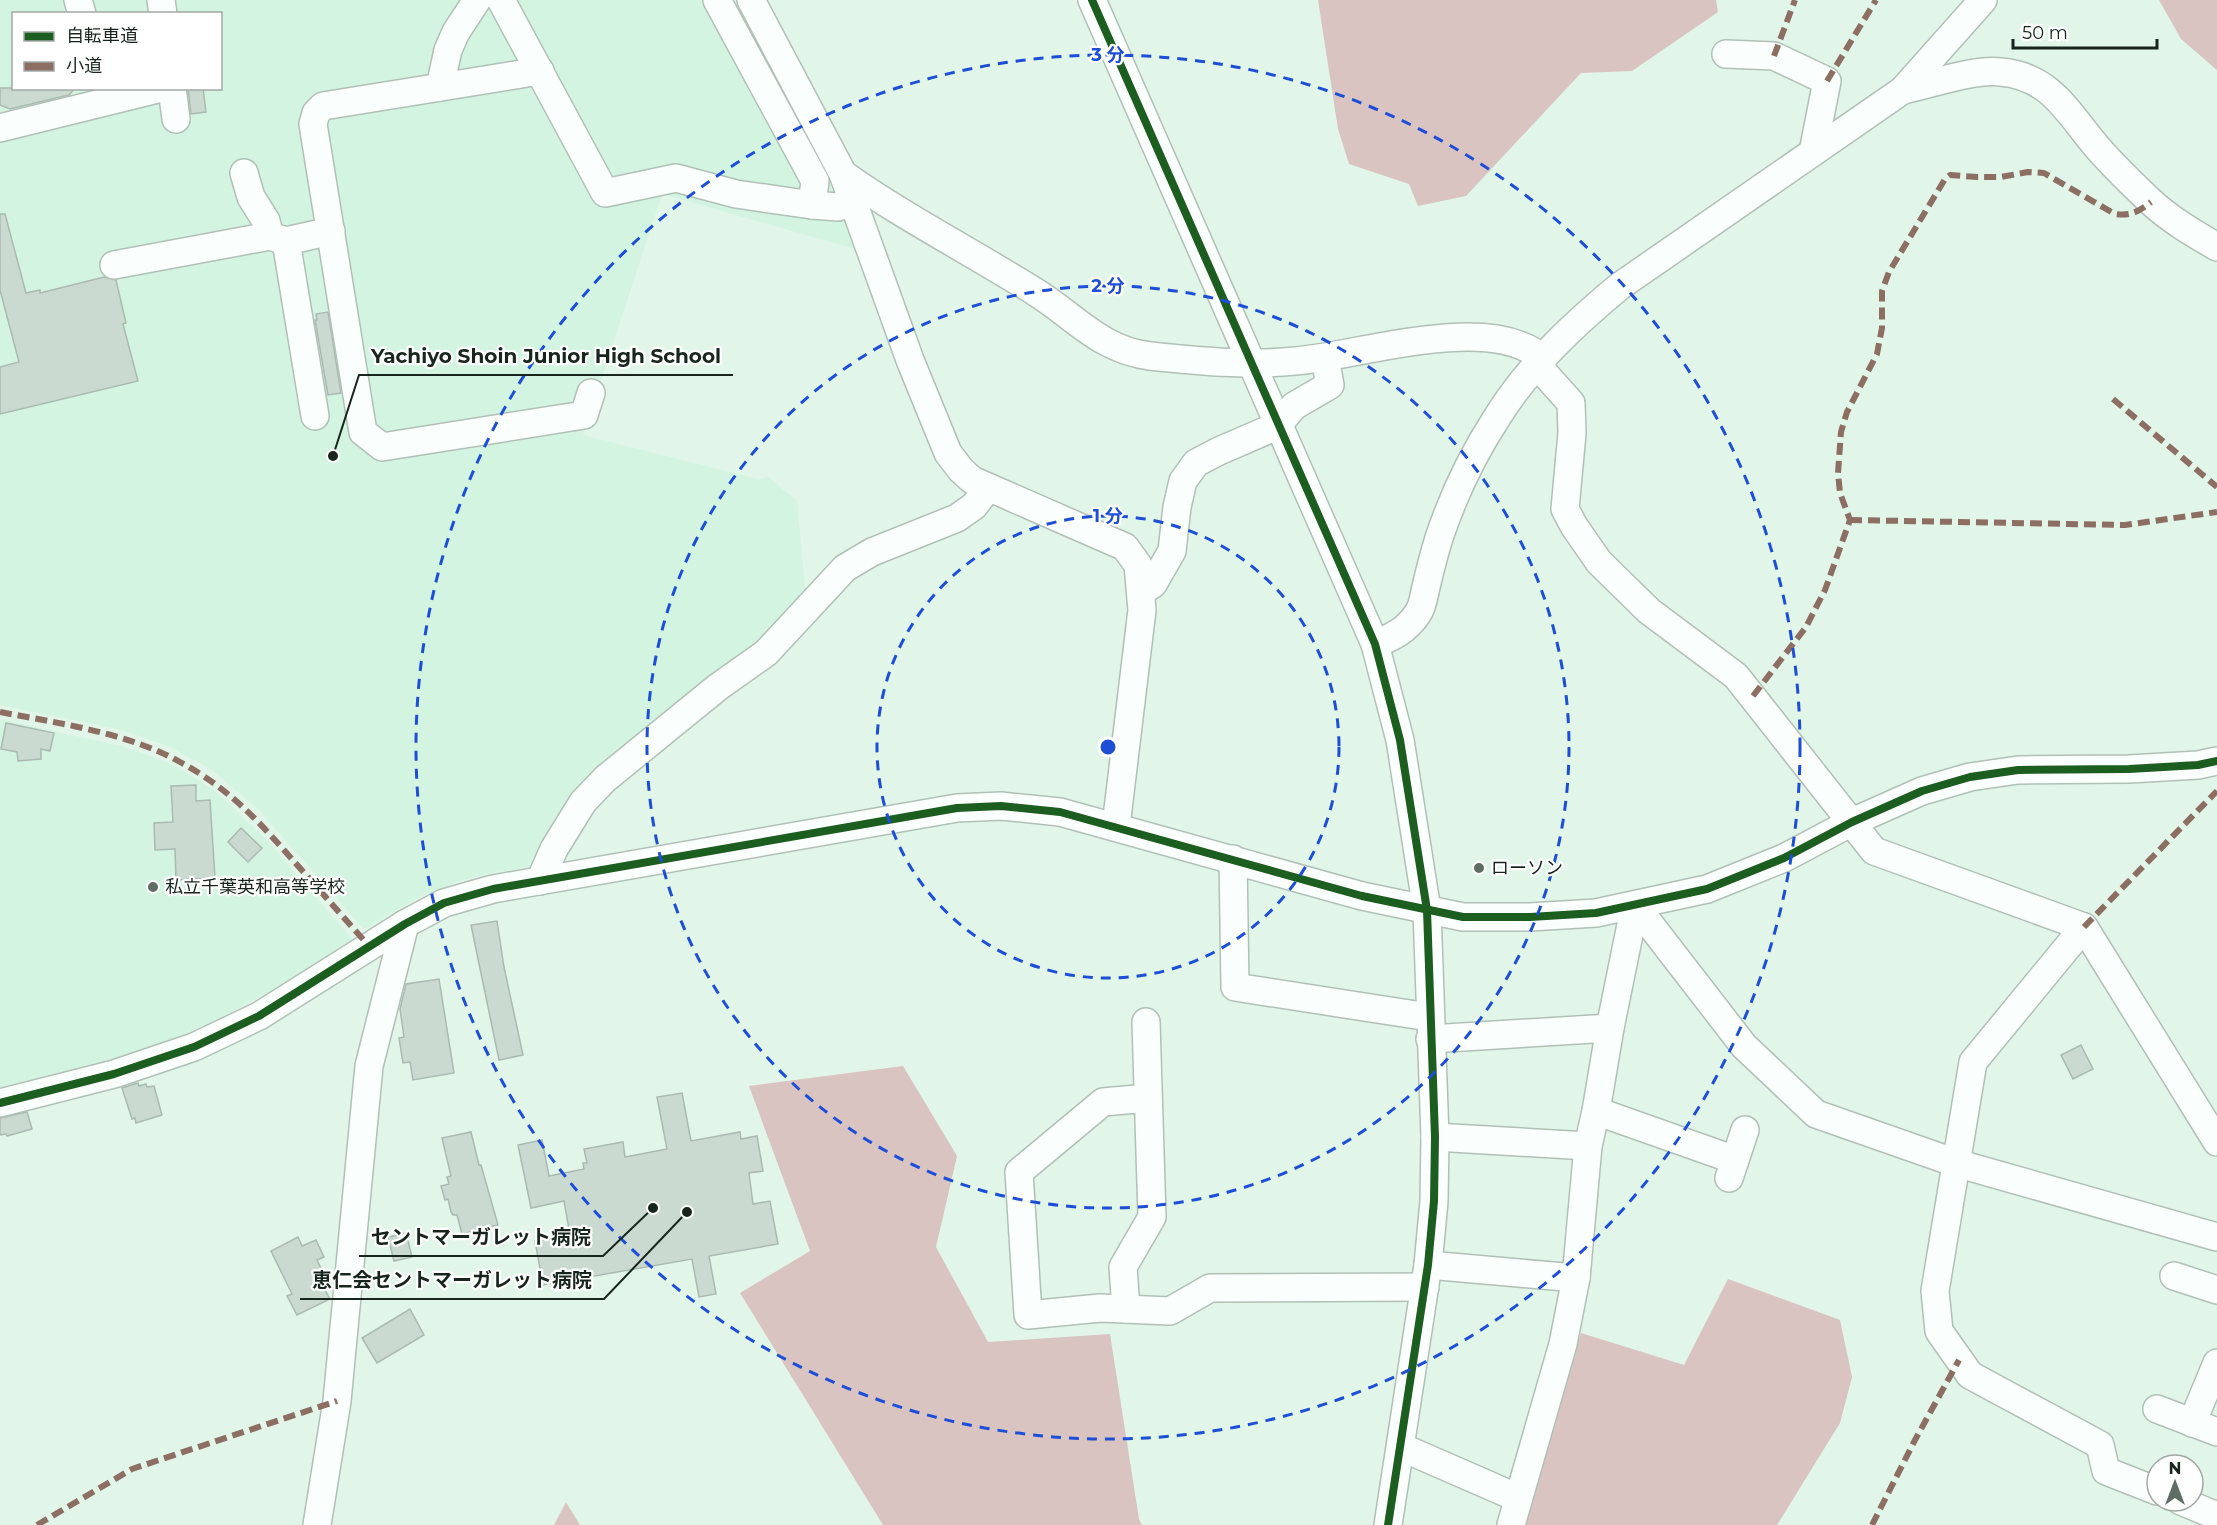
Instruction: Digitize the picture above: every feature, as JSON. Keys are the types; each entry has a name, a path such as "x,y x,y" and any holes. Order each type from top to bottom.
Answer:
{"street":[{"path":"440,87 452,41 477,0"},
{"path":"501,0 605,193 676,178 736,194 825,206 815,181 717,0"},
{"path":"751,0 843,174 910,360 948,453 972,480 1125,547 1138,565 1142,610 1116,826"},
{"path":"1092,0 1375,645 1400,740 1427,910 1435,1137 1434,1201 1426,1276 1388,1525"},
{"path":"1375,645 1394,637 1405,629 1420,611 1434,557 1455,495 1495,420 1518,386 1580,319 1620,286 1903,90 1983,0"},
{"path":"1726,54 1774,56 1827,81 1814,152"},
{"path":"540,71 322,106 316,113 314,124 363,432 382,447 584,415 591,393"},
{"path":"1903,90 1999,71 2017,74 2037,82 2063,102 2093,142 2151,202 2184,227 2217,247"},
{"path":"0,128 154,90"},
{"path":"172,90 176,119"},
{"path":"244,173 251,197 278,238 315,416"},
{"path":"843,174 881,201 1039,294 1081,327 1113,346 1147,355 1250,363 1325,358 1436,338 1500,338 1534,351 1571,403 1572,433 1565,509 1599,562 1649,611 1736,675 1874,851 2084,927 2217,1142"},
{"path":"114,265 331,231"},
{"path":"1142,591 1153,584 1172,551 1177,507 1184,481 1196,464 1219,451 1277,426 1294,406 1330,385 1325,358"},
{"path":"540,882 560,839 583,802 605,779 718,687 766,653 845,568 872,552 957,519 974,506 988,488"},
{"path":"0,1103 114,1074 194,1047 259,1016 405,924 444,903 493,890 957,808 1001,806 1048,811 1116,826 1169,843 1362,896 1463,917 1530,917 1596,913 1707,888 1785,858 1852,822 1922,791 1970,777 2018,770 2129,769 2217,762"},
{"path":"1233,859 1235,987 1430,1028 1610,1028"},
{"path":"1511,1525 1563,1344 1576,1278 1588,1146 1635,905"},
{"path":"1635,905 1744,1046 1816,1114 1956,1163 2217,1237"},
{"path":"316,1525 337,1401 369,1066 405,924"},
{"path":"2084,927 1973,1062 1935,1291 1939,1331 1970,1375 2100,1445 2106,1471 2145,1486"},
{"path":"1126,1309 1123,1267 1152,1217 1146,1022"},
{"path":"1148,1098 1103,1101 1020,1172 1028,1315 1100,1308 1170,1311 1210,1288 1426,1276 1576,1278"},
{"path":"1596,1111 1732,1169 1745,1130"},
{"path":"1435,1137 1588,1146"},
{"path":"2174,1276 2217,1290"},
{"path":"2192,1423 2217,1363"},
{"path":"2157,1408 2217,1432"},
{"path":"1401,1447 1518,1498"}],"shaded area":[{"path":"0,0 731,0 835,193 859,250 662,194 583,435 758,479 768,477 797,501 806,599 787,619 713,681 539,865 486,874 453,883 421,896 366,928 363,928 258,809 211,769 170,747 122,730 0,705"},
{"path":"1318,0 1716,0 1718,12 1632,71 1581,73 1466,196 1418,206 1409,184 1349,164 1338,129"},
{"path":"2159,0 2217,0 2217,70 2181,39"},
{"name":"私立千葉英和高等学校","path":"0,719 125,747 171,764 214,790 262,835 352,939 271,991 176,1038 108,1060 0,1087"},
{"path":"903,1066 957,1156 936,1247 988,1342 1110,1334 1139,1519 1142,1525 883,1525 740,1293 810,1251 749,1086"},
{"path":"1728,1279 1840,1320 1852,1377 1840,1423 1777,1525 1525,1525 1581,1333 1684,1365"},
{"path":"566,1502 580,1525 554,1525"}],"building":[{"path":"0,88 73,90 69,95 10,109 0,105"},
{"path":"188,90 203,90 206,112 191,114"},
{"path":"0,214 5,214 26,293 40,290 40,293 104,277 116,280 126,323 123,324 138,381 0,414 0,367 19,362 0,290"},
{"path":"328,312 341,393 328,395 315,320 317,320 316,314"},
{"path":"6,723 54,733 50,751 41,749 41,759 18,761 17,752 1,749"},
{"path":"196,785 196,801 210,800 215,878 176,880 175,849 155,850 154,823 173,822 171,786"},
{"path":"241,828 262,848 248,862 228,842"},
{"path":"497,921 504,967 523,1055 499,1060 471,925"},
{"path":"439,979 454,1073 413,1080 410,1062 403,1063 399,1038 404,1037 400,1009 406,984"},
{"path":"2081,1045 2093,1069 2073,1079 2061,1055"},
{"path":"138,1083 139,1086 146,1084 147,1087 154,1086 162,1115 136,1123 135,1118 132,1119 122,1088"},
{"path":"682,1093 691,1141 740,1132 741,1139 757,1136 763,1171 749,1173 753,1204 770,1201 778,1244 709,1256 716,1294 699,1297 692,1259 543,1285 535,1241 570,1235 564,1201 531,1208 518,1145 542,1140 549,1176 584,1169 583,1163 587,1163 584,1149 623,1142 625,1157 667,1149 657,1097"},
{"path":"27,1112 32,1129 7,1136 6,1134 0,1135 0,1118"},
{"path":"471,1132 498,1225 462,1234 457,1215 451,1212 448,1199 445,1200 441,1186 449,1184 447,1177 451,1176 442,1138"},
{"path":"406,1233 412,1257 394,1261 388,1237"},
{"path":"298,1237 302,1246 316,1240 324,1257 317,1260 330,1287 325,1290 330,1299 297,1315 287,1296 292,1294 271,1251"},
{"path":"410,1309 424,1335 377,1363 362,1338"}],"marked path":[{"path":"1774,56 1795,0"},
{"path":"1827,81 1876,0"},
{"path":"1753,696 1806,627 1825,590 1850,520 1840,493 1838,473 1841,432 1847,412 1877,354 1882,328 1882,291 1889,272 1945,179 1950,175 2001,177 2028,172 2044,173 2115,214 2134,212 2151,202"},
{"path":"2113,399 2217,487"},
{"path":"1850,520 2125,525 2217,512"},
{"path":"0,712 115,736 160,752 198,773 230,796 258,822 369,946"},
{"path":"2084,927 2217,791"},
{"path":"1872,1525 1959,1360"},
{"path":"37,1525 132,1469 337,1401"}],"cycle path":[{"path":"1092,0 1375,644 1400,740 1427,910 1435,1137 1434,1201 1428,1265 1388,1525"},
{"path":"0,1103 114,1074 194,1047 259,1016 405,924 444,903 493,889 957,808 1001,806 1060,812 1362,896 1463,917 1530,917 1596,913 1707,889 1784,858 1852,822 1922,791 1970,777 2018,770 2129,769 2198,765 2217,761"}],"place":[{"name":"Yachiyo Shoin Junior High School","path":"333,456"},
{"name":"ローソン","path":"1479,868"},
{"name":"私立千葉英和高等学校","path":"153,887"},
{"name":"セントマーガレット病院","path":"653,1208"},
{"name":"恵仁会セントマーガレット病院","path":"687,1212"}]}
